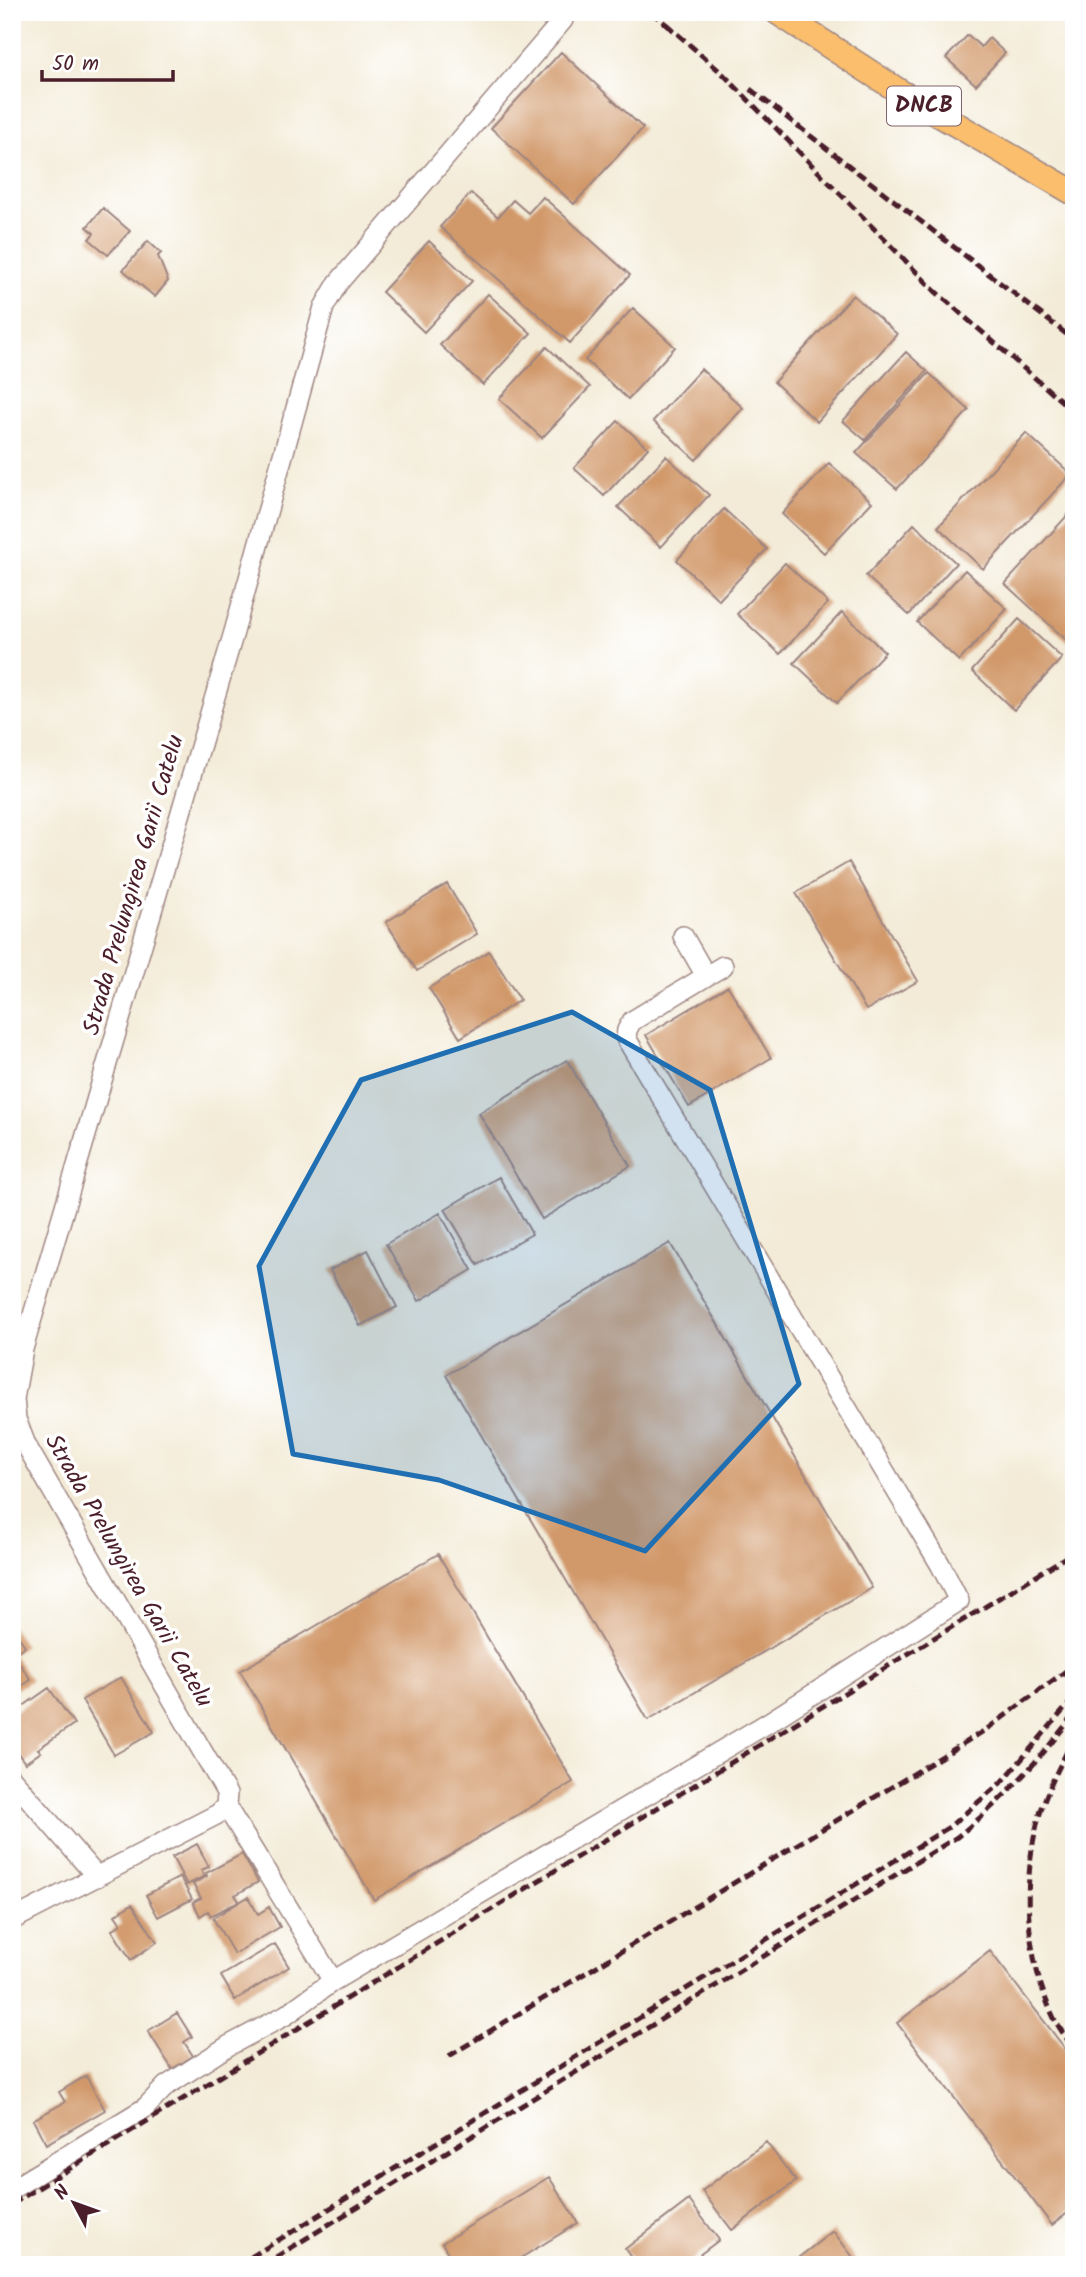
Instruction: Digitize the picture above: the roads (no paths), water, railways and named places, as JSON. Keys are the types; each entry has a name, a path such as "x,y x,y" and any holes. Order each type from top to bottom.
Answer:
{"main road":[{"name":"DNCB","path":"777,12 902,93 1074,193"}],"street":[{"name":"Strada Prelungirea Garii Catelu","path":"333,1981 226,1805 227,1794 26,1445 16,1419 14,1399 17,1352 234,632 324,307 338,283 563,20 565,12"},
{"path":"683,936 706,976"},
{"path":"12,2189 145,2108 166,2087 228,2046 286,2015 333,1981 766,1724 959,1601 626,1038 632,1021 723,966"},
{"path":"12,1779 97,1877"},
{"path":"12,1920 218,1814 226,1805"}],"railway":[{"path":"651,12 672,29"},
{"path":"666,24 723,74 935,291 1074,412"},
{"path":"750,89 1074,340"},
{"path":"12,2204 1074,1552"},
{"path":"449,2056 987,1729 1074,1665"},
{"path":"238,2265 949,1827 1004,1780 1074,1698"},
{"path":"263,2265 957,1837 1019,1780 1074,1714"},
{"path":"1074,1738 1050,1786 1039,1817 1033,1842 1028,1894 1032,1948 1038,1974 1056,2022 1074,2049"}]}
